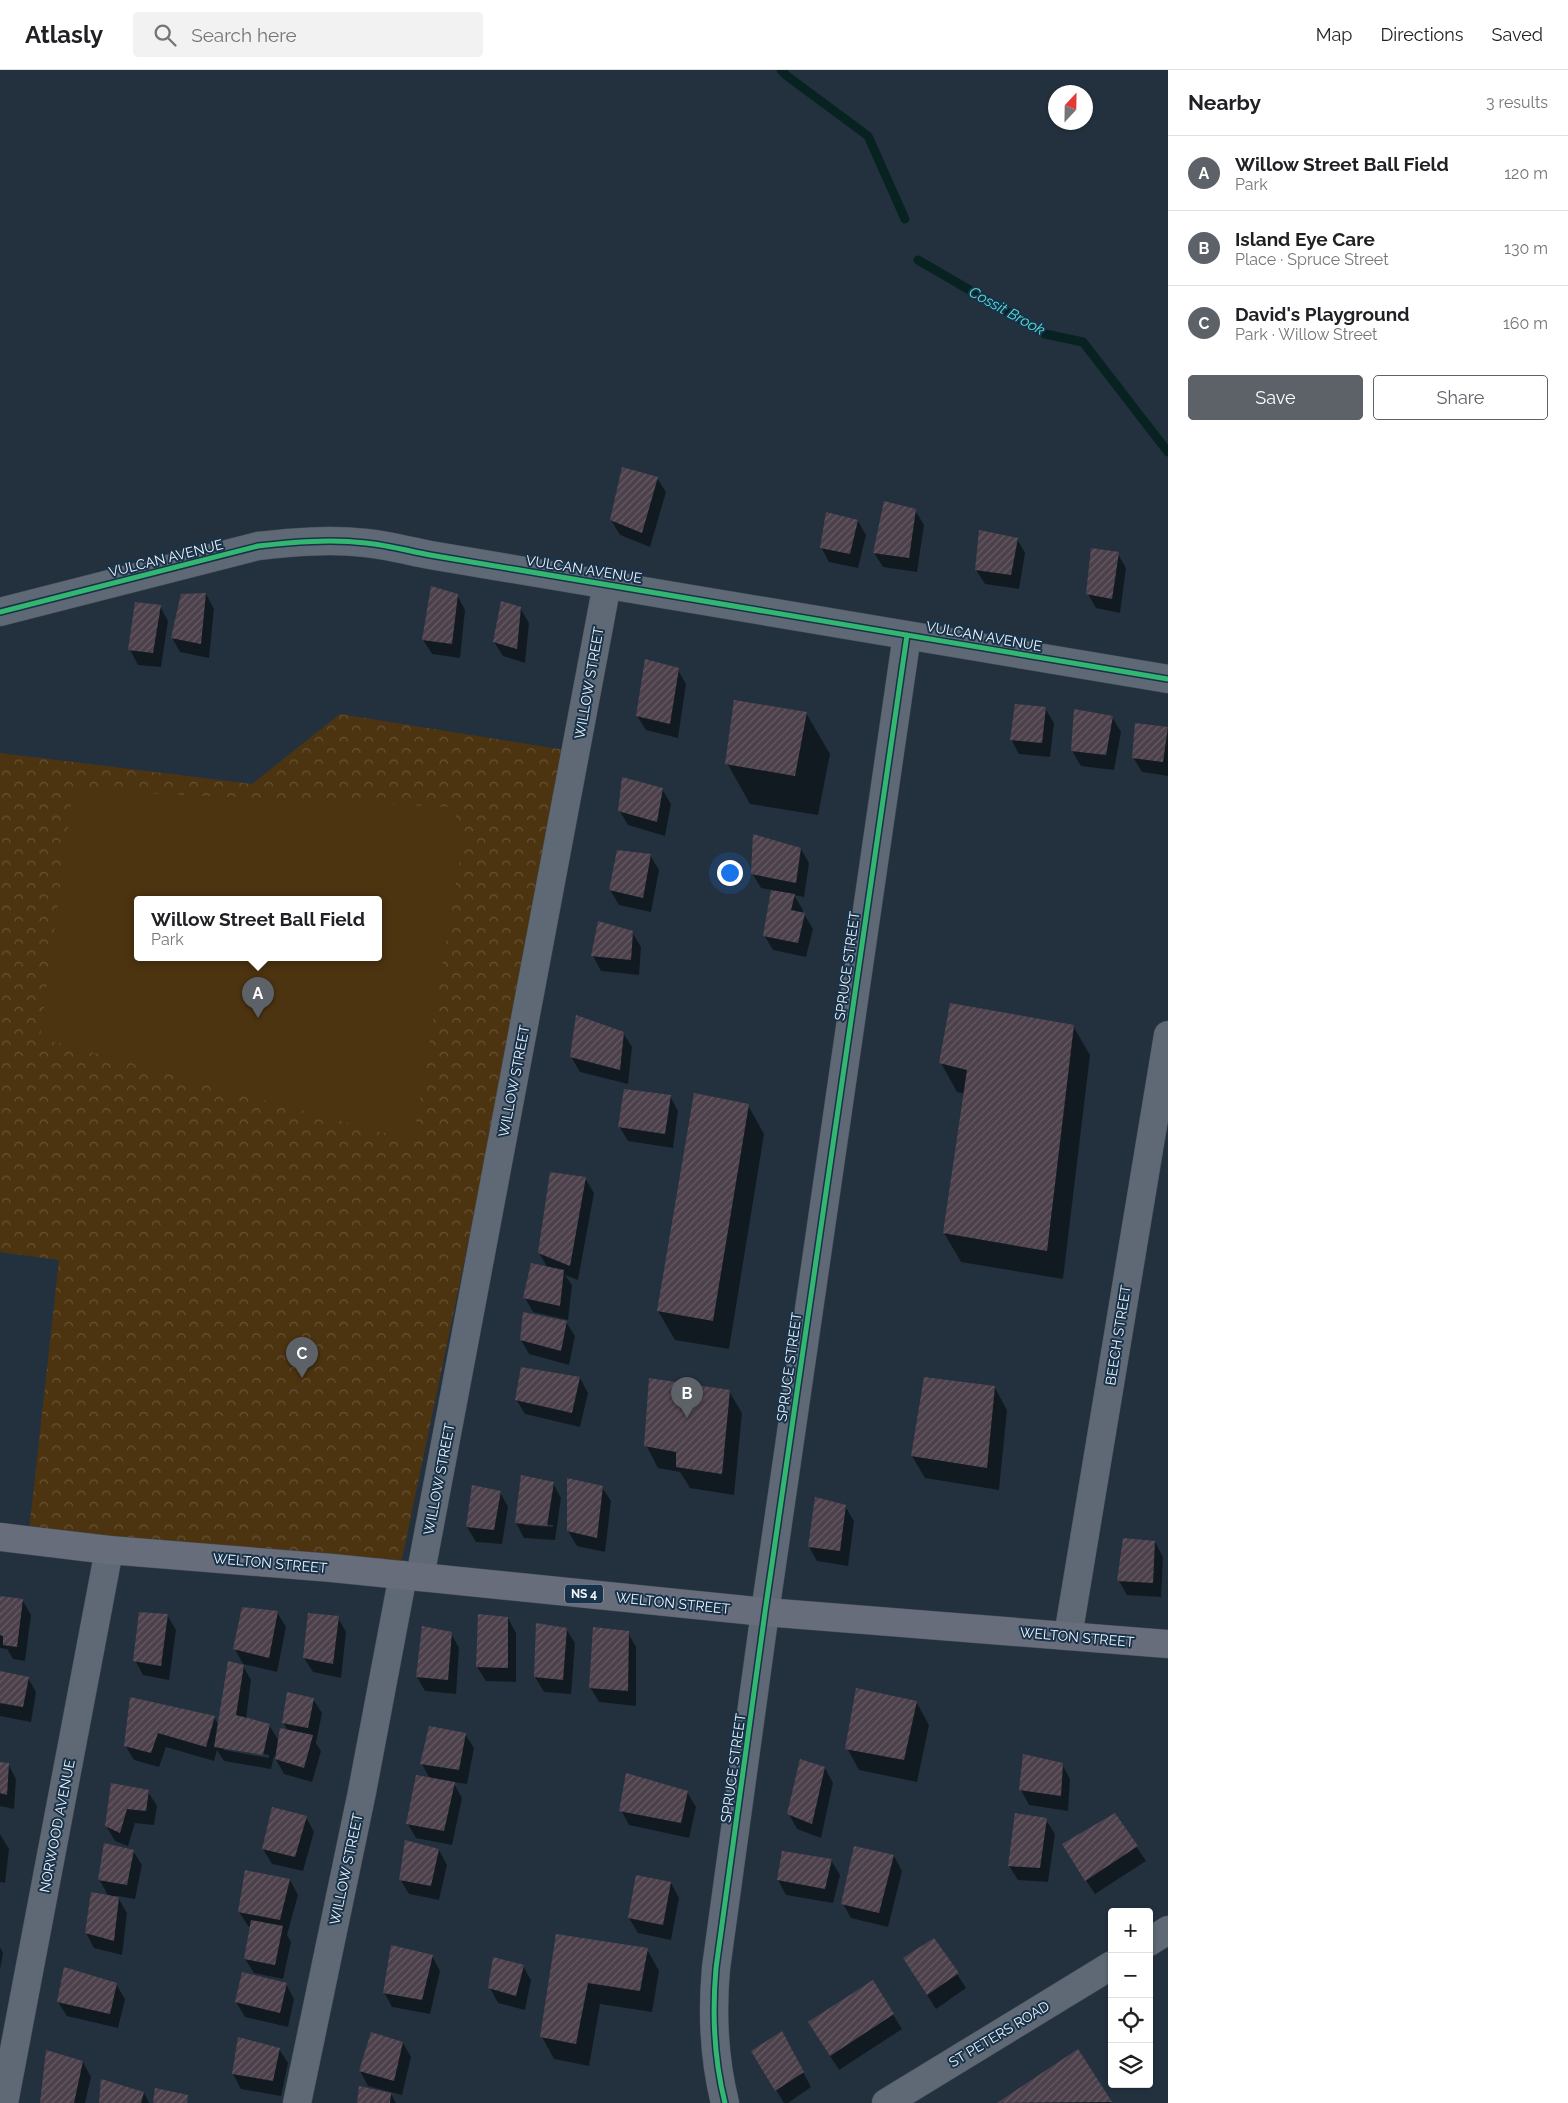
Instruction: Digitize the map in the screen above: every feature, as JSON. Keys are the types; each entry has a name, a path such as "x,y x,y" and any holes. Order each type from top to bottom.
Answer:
{"main road":[{"name":"WELTON STREET","path":"0,1537 109,1550 412,1576 765,1612 1168,1644"}],"street":[{"name":"VULCAN AVENUE","path":"0,612 258,546 302,541 368,543 440,557 1168,679"},
{"name":"WILLOW STREET","path":"297,2103 362,1792 412,1576 607,584"},
{"name":"SPRUCE STREET","path":"726,2103 716,2044 715,1988 765,1612 907,635"},
{"name":"BEECH STREET","path":"1068,1636 1168,1035"},
{"name":"NORWOOD AVENUE","path":"4,2103 109,1550"},
{"path":"1153,1939 1168,1930"},
{"name":"ST PETERS ROAD","path":"886,2103 1108,1967"}],"green space":[{"path":"340,714 571,751 398,1578 28,1540 59,1260 0,1252 0,753 252,784"},
{"path":"73,790 449,807 465,828 413,1141 40,1038"}],"building":[{"path":"622,467 658,477 642,533 610,520"},
{"path":"884,501 916,509 909,558 873,553"},
{"path":"826,512 858,520 850,554 820,548"},
{"path":"979,530 1018,538 1011,575 975,570"},
{"path":"1091,548 1119,552 1112,599 1086,594"},
{"path":"431,586 458,594 452,644 422,640"},
{"path":"206,593 201,644 171,638 181,594"},
{"path":"501,601 521,607 517,649 493,642"},
{"path":"135,602 161,605 153,653 128,650"},
{"path":"645,659 679,668 670,724 636,716"},
{"path":"734,700 807,712 795,776 725,764"},
{"path":"1015,704 1046,707 1042,743 1010,740"},
{"path":"1074,709 1113,716 1106,755 1071,751"},
{"path":"1135,723 1168,727 1163,762 1132,758"},
{"path":"622,777 663,788 657,822 618,811"},
{"path":"753,834 801,848 796,883 751,874"},
{"path":"617,850 651,854 643,898 609,890"},
{"path":"771,890 795,894 791,910 805,913 798,943 763,936"},
{"path":"598,921 633,931 631,960 591,956"},
{"path":"950,1003 1074,1025 1047,1251 943,1233 967,1070 939,1063"},
{"path":"576,1015 624,1032 620,1070 570,1057"},
{"path":"624,1089 671,1095 665,1134 618,1127"},
{"path":"694,1093 749,1104 713,1321 657,1311"},
{"path":"550,1172 586,1177 570,1266 538,1253"},
{"path":"531,1263 564,1270 560,1306 523,1298"},
{"path":"523,1312 567,1321 561,1351 520,1340"},
{"path":"521,1367 580,1377 572,1413 515,1400"},
{"path":"924,1377 995,1386 987,1468 911,1456"},
{"path":"649,1378 730,1390 722,1474 676,1467 676,1452 644,1446"},
{"path":"521,1475 554,1482 547,1526 515,1523"},
{"path":"567,1478 603,1486 597,1538 567,1531"},
{"path":"472,1485 501,1491 494,1530 466,1527"},
{"path":"815,1497 846,1505 840,1551 808,1547"},
{"path":"1123,1538 1155,1541 1153,1583 1117,1581"},
{"path":"0,1596 23,1599 17,1647 3,1645 3,1636 0,1635"},
{"path":"242,1607 278,1611 269,1658 233,1649"},
{"path":"139,1612 168,1614 161,1666 133,1661"},
{"path":"308,1613 339,1616 333,1664 303,1658"},
{"path":"478,1614 508,1617 508,1668 476,1667"},
{"path":"536,1623 567,1628 563,1680 534,1677"},
{"path":"422,1626 452,1632 448,1680 416,1677"},
{"path":"593,1627 629,1631 628,1691 589,1688"},
{"path":"228,1661 244,1665 236,1715 270,1724 263,1755 214,1747"},
{"path":"0,1671 29,1677 23,1707 0,1703"},
{"path":"856,1688 917,1701 904,1760 845,1749"},
{"path":"287,1692 314,1698 308,1728 282,1723"},
{"path":"130,1697 215,1716 206,1747 158,1733 151,1753 124,1746"},
{"path":"429,1726 466,1733 459,1770 420,1764"},
{"path":"280,1728 313,1735 304,1768 275,1759"},
{"path":"1023,1754 1063,1763 1061,1796 1019,1790"},
{"path":"800,1759 825,1767 812,1824 787,1814"},
{"path":"0,1762 9,1763 7,1795 0,1793"},
{"path":"626,1773 688,1791 681,1823 619,1811"},
{"path":"416,1775 455,1782 444,1831 406,1824"},
{"path":"111,1783 149,1790 146,1811 127,1809 120,1833 105,1826"},
{"path":"272,1807 307,1816 295,1857 262,1849"},
{"path":"1015,1813 1047,1818 1040,1868 1008,1866"},
{"path":"1115,1813 1138,1846 1085,1881 1062,1844"},
{"path":"405,1840 439,1849 431,1886 399,1880"},
{"path":"104,1843 134,1850 127,1885 98,1880"},
{"path":"854,1846 894,1855 879,1913 841,1904"},
{"path":"782,1851 832,1859 825,1889 777,1880"},
{"path":"245,1870 290,1879 280,1920 238,1912"},
{"path":"636,1875 671,1882 663,1925 628,1918"},
{"path":"91,1892 119,1897 114,1941 85,1933"},
{"path":"251,1920 283,1926 275,1965 244,1959"},
{"path":"556,1934 648,1948 640,1991 588,1983 576,2044 540,2037"},
{"path":"934,1938 959,1973 927,1995 903,1958"},
{"path":"391,1945 433,1955 422,2000 383,1993"},
{"path":"493,1957 524,1965 516,1996 488,1988"},
{"path":"64,1967 117,1983 110,2014 57,2002"},
{"path":"242,1972 287,1983 280,2013 235,2002"},
{"path":"873,1980 894,2014 830,2056 808,2022"},
{"path":"782,2031 804,2072 775,2091 751,2051"},
{"path":"371,2032 403,2042 394,2081 359,2071"},
{"path":"238,2037 280,2048 273,2081 232,2074"},
{"path":"1078,2049 1112,2102 997,2103"},
{"path":"46,2050 83,2061 74,2103 40,2103"},
{"path":"101,2079 144,2092 141,2103 99,2103"},
{"path":"359,2086 391,2093 390,2103 357,2103"},
{"path":"155,2088 188,2095 187,2103 153,2103"}],"waterway":[{"name":"Cossit Brook","path":"781,70 868,136 905,219"},
{"name":"Cossit Brook","path":"918,260 1045,334 1083,342 1168,452"}],"cycle path":[{"path":"0,612 258,546 339,541 382,545 430,555 1168,679"},
{"path":"725,2103 718,2070 715,2036 716,1968 765,1612 907,635"}],"place":[{"name":"Willow Street Ball Field","path":"258,1018"},
{"name":"David's Playground","path":"302,1378"},
{"name":"Island Eye Care","path":"687,1418"}]}
